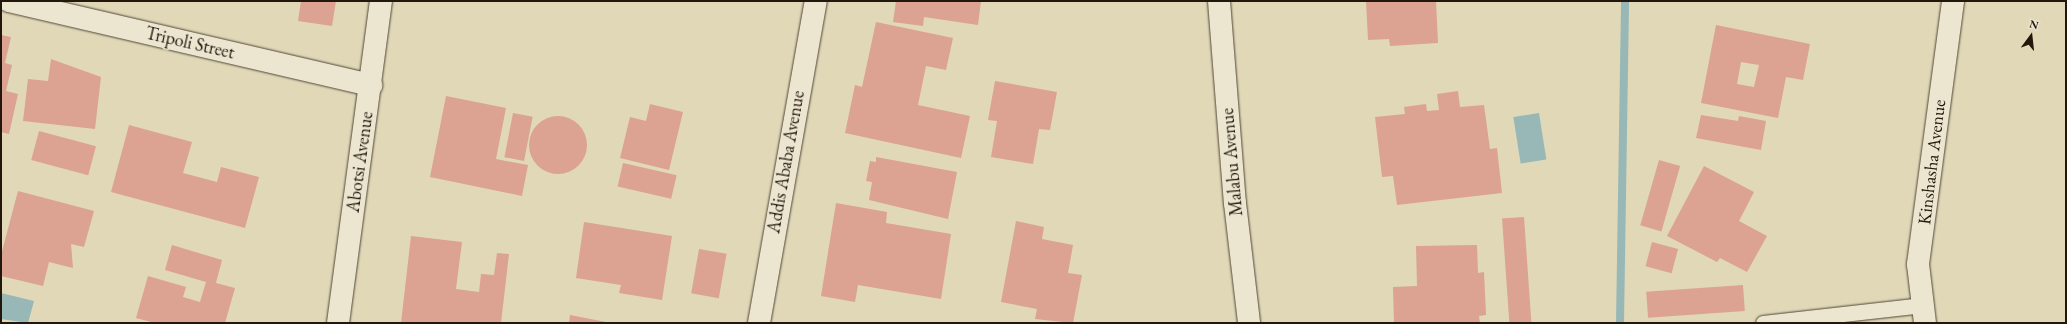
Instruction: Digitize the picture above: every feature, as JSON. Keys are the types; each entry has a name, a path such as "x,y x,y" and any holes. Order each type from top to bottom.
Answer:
{"street":[{"name":"Tripoli Street","path":"9,1 370,85"},
{"name":"Abotsi Avenue","path":"338,323 381,1"},
{"name":"Addis Ababa Avenue","path":"759,323 816,1"},
{"name":"Malabu Avenue","path":"1219,1 1234,203 1249,323"},
{"name":"Kinshasha Avenue","path":"1924,314 1918,264 1953,1"}],"lane":[{"path":"1763,323 1924,314"}],"water":[{"path":"1539,113 1546,159 1521,163 1513,117"},
{"path":"1,293 34,301 28,323 1,319"}],"building":[{"path":"301,1 336,1 332,26 298,21"},
{"path":"896,1 981,1 978,25 924,17 923,26 893,22"},
{"path":"1366,1 1436,1 1438,43 1390,46 1389,39 1368,40"},
{"path":"876,22 953,38 946,70 926,66 918,105 970,116 961,158 845,133 855,85 862,87"},
{"path":"1716,25 1810,44 1803,80 1786,77 1778,118 1701,103","holes":["1741,62 1759,65 1754,87 1737,84"]},
{"path":"1,35 11,37 5,63 12,65 6,91 18,94 9,134 1,132"},
{"path":"51,59 101,77 95,129 23,121 28,79 48,81"},
{"path":"995,81 1057,92 1050,130 1039,129 1033,164 991,157 997,121 988,120"},
{"path":"1458,91 1460,107 1484,105 1490,149 1497,148 1502,193 1397,205 1393,176 1382,177 1375,117 1405,114 1404,107 1426,104 1427,111 1439,110 1437,94"},
{"path":"446,96 506,108 496,159 528,165 522,196 430,177"},
{"path":"650,104 683,112 669,170 620,158 630,117 646,121"},
{"path":"513,113 533,117 524,161 504,157"},
{"path":"1701,115 1738,121 1739,116 1766,121 1761,150 1696,138"},
{"path":"552,116 564,116 579,124 587,139 587,151 579,166 564,174 552,174 537,166 529,151 529,139 537,124"},
{"path":"129,125 192,142 183,173 217,182 221,167 259,177 245,228 111,192"},
{"path":"39,131 96,146 88,175 31,160"},
{"path":"876,157 957,172 948,219 869,200 872,182 866,181 870,161 876,162"},
{"path":"1659,160 1680,166 1661,231 1640,225"},
{"path":"623,163 677,175 671,199 618,186"},
{"path":"1704,166 1754,192 1739,221 1767,236 1747,272 1720,258 1717,262 1667,236"},
{"path":"18,191 94,211 84,247 71,244 73,268 49,262 43,286 1,276 1,255"},
{"path":"836,203 887,212 886,223 951,234 941,299 858,285 855,302 821,296"},
{"path":"1524,217 1531,323 1509,323 1502,219"},
{"path":"1016,221 1044,227 1042,239 1073,245 1068,273 1082,275 1073,323 1035,319 1037,309 1001,302"},
{"path":"584,222 672,236 662,300 619,293 621,285 576,278"},
{"path":"411,236 462,242 456,289 479,292 481,274 494,275 497,253 509,254 501,323 401,323"},
{"path":"1652,242 1678,249 1672,273 1646,266"},
{"path":"172,245 222,260 216,283 235,288 225,323 155,323 136,318 148,276 186,287 183,297 200,302 206,282 165,270"},
{"path":"1477,245 1478,273 1484,272 1486,315 1479,316 1480,323 1394,323 1393,287 1417,286 1416,246"},
{"path":"699,249 727,254 719,298 691,293"},
{"path":"1743,285 1745,311 1648,318 1646,292"},
{"path":"570,315 606,322 606,323 569,323"}],"waterway":[{"path":"1620,323 1625,1"}]}
